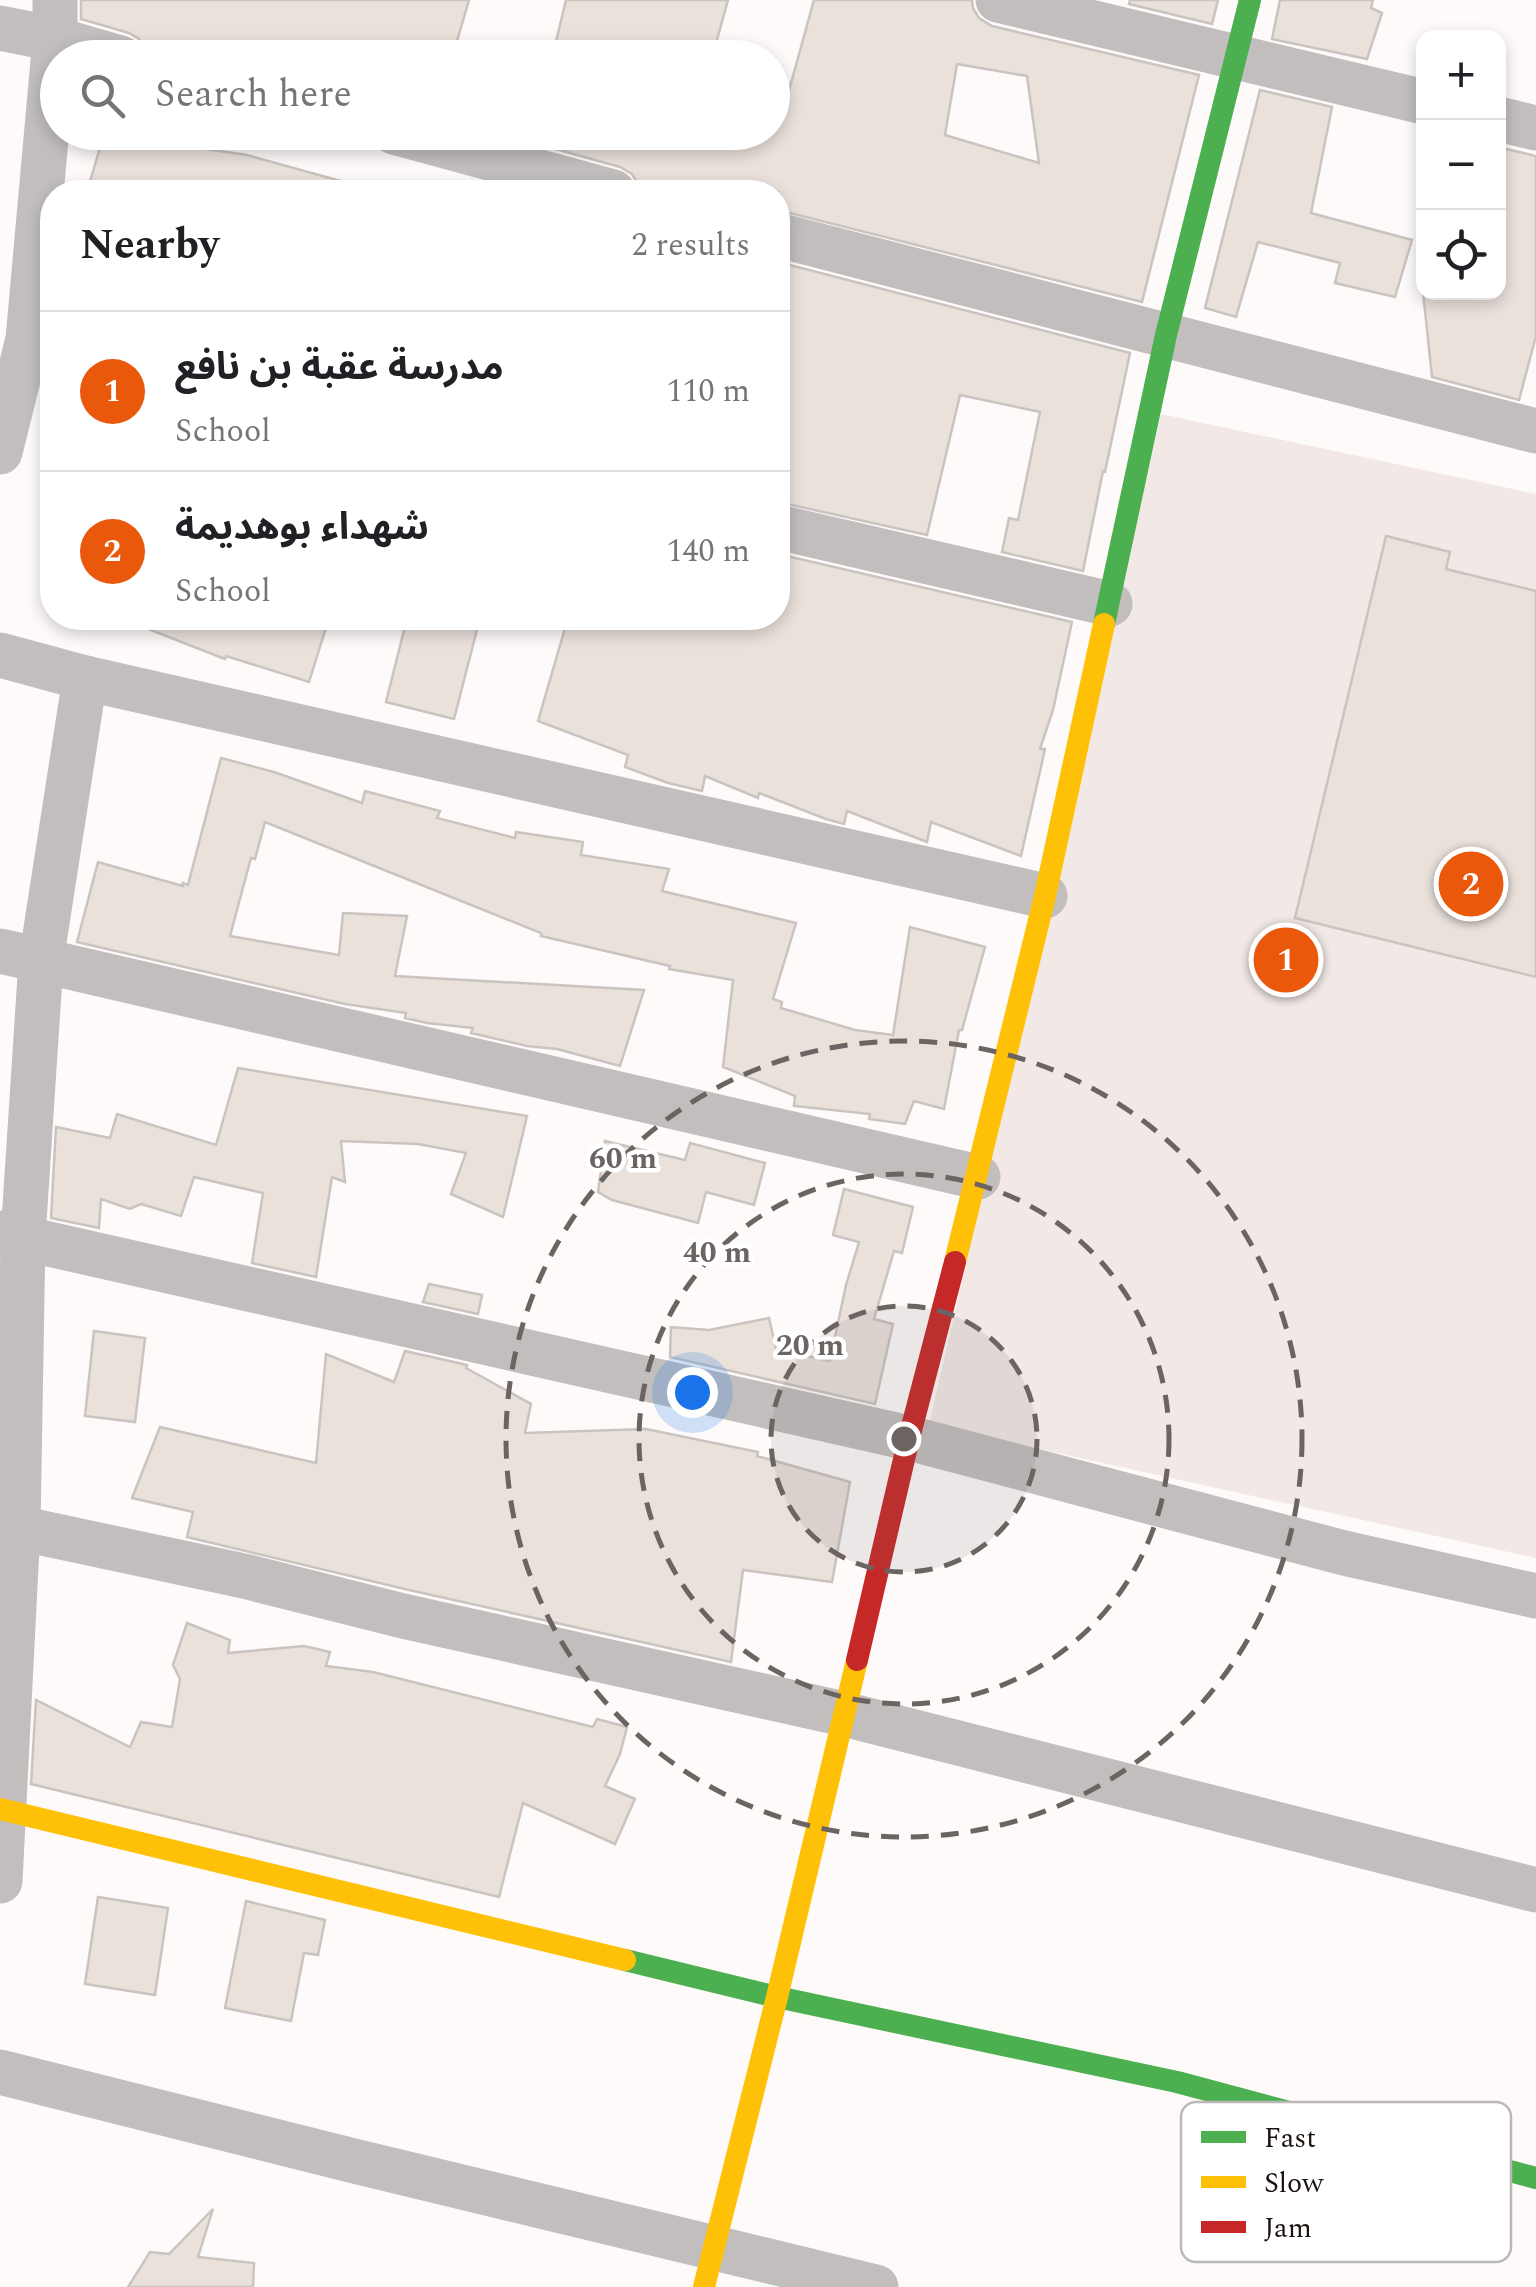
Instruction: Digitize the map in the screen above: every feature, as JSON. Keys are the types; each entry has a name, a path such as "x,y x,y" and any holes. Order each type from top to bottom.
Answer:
{"street":[{"path":"998,0 1416,100"},
{"path":"709,2268 909,1438 978,1177 1045,896 1166,336 1250,0"},
{"path":"0,28 55,20 90,40"},
{"path":"1502,120 1536,128"},
{"path":"41,180 44,150"},
{"path":"459,150 568,180"},
{"path":"0,452 27,339 40,191"},
{"path":"790,239 1536,431"},
{"path":"790,530 1110,604"},
{"path":"0,655 85,678 1045,896"},
{"path":"0,1881 20,956 85,678"},
{"path":"20,956 978,1177"},
{"path":"11,1235 909,1438 1344,1552 1536,1596"},
{"path":"9,1526 844,1714 1536,1890"},
{"path":"2,1809 777,1997 1177,2082 1252,2102"},
{"path":"0,2072 350,2160 709,2268 876,2287"},
{"path":"1511,2171 1536,2178"}],"shaded area":[{"path":"1161,414 1536,494 1536,1558 929,1425"}],"building":[{"path":"81,0 469,0 457,40 140,40 129,33 81,19"},
{"path":"566,0 728,0 717,40 556,40"},
{"path":"814,0 972,0 979,18 992,26 1199,75 1142,302 790,213 790,180 636,180 620,167 559,150 790,150 790,87","holes":["957,64 1027,76 1039,163 945,135"]},
{"path":"1130,0 1218,0 1212,24 1129,4"},
{"path":"1280,0 1373,0 1371,8 1382,13 1367,59 1272,39"},
{"path":"1260,90 1332,107 1311,213 1412,240 1395,297 1335,283 1340,263 1258,242 1236,317 1205,308"},
{"path":"1506,149 1536,156 1536,336 1519,400 1432,377 1424,300 1506,300"},
{"path":"99,150 213,150 247,155 337,180 91,180"},
{"path":"790,265 1130,353 1083,571 1002,552 1009,518 1018,520 1040,412 960,395 927,535 790,505"},
{"path":"1386,536 1450,552 1446,569 1536,591 1536,977 1295,918"},
{"path":"790,557 1072,622 1053,710 1040,749 1045,749 1021,856 931,822 927,842 847,811 844,824 759,793 758,798 705,776 702,791 668,783 625,767 628,755 538,721 565,630 790,630"},
{"path":"151,630 325,630 309,682 226,656 225,659"},
{"path":"404,630 477,630 454,719 386,702"},
{"path":"221,758 362,803 365,791 440,811 437,818 515,838 516,832 583,842 581,855 669,869 662,891 796,923 773,999 782,1002 781,1008 855,1030 893,1035 910,927 985,947 959,1030 944,1109 914,1101 905,1124 869,1119 870,1114 794,1106 795,1096 723,1067 733,980 669,969 670,966 541,936 265,822 230,936 339,955 343,913 407,916 395,976 644,990 620,1066 471,1033 473,1028 427,1023 405,1018 406,1013 345,1004 77,942 98,862 188,885"},
{"path":"238,1068 527,1116 503,1217 451,1194 466,1153 418,1144 341,1141 345,1182 332,1177 316,1277 252,1263 263,1193 194,1177 181,1216 141,1204 130,1209 101,1199 99,1228 51,1218 56,1127 110,1138 117,1114 216,1145"},
{"path":"605,1141 685,1160 690,1143 765,1163 754,1205 706,1192 698,1223 612,1200 598,1192"},
{"path":"844,1189 913,1207 902,1253 894,1251 874,1319 893,1324 875,1404 670,1357 671,1327 709,1330 769,1318 776,1349 830,1361 859,1242 833,1235"},
{"path":"429,1284 482,1295 478,1314 423,1302"},
{"path":"94,1331 145,1338 135,1422 85,1416"},
{"path":"405,1351 467,1365 466,1368 531,1404 525,1433 646,1429 758,1452 757,1456 850,1482 832,1582 743,1570 731,1662 187,1537 193,1512 132,1498 160,1427 316,1463 326,1354 394,1382"},
{"path":"187,1623 230,1640 228,1653 304,1646 330,1652 326,1666 373,1672 593,1727 597,1719 627,1727 605,1786 635,1799 615,1844 523,1803 499,1897 31,1784 36,1700 130,1747 141,1722 172,1727 180,1679 173,1665"},
{"path":"98,1897 168,1908 155,1995 85,1984"},
{"path":"246,1901 325,1920 318,1955 304,1953 291,2021 225,2008"},
{"path":"213,2209 198,2257 254,2263 253,2287 128,2287 150,2252 169,2254"}],"traffic: fast":[{"path":"1104,624 1166,335 1250,0"},
{"path":"625,1960 1252,2102"},
{"path":"1511,2171 1536,2178"}],"traffic: slow":[{"path":"955,1262 1045,896 1104,624"},
{"path":"704,2287 857,1660"},
{"path":"0,1809 625,1960"}],"traffic: jam":[{"path":"857,1660 955,1262"}],"place":[{"name":"شهداء بوهديمة","path":"1471,884"},
{"name":"مدرسة عقبة بن نافع","path":"1286,960"}]}
